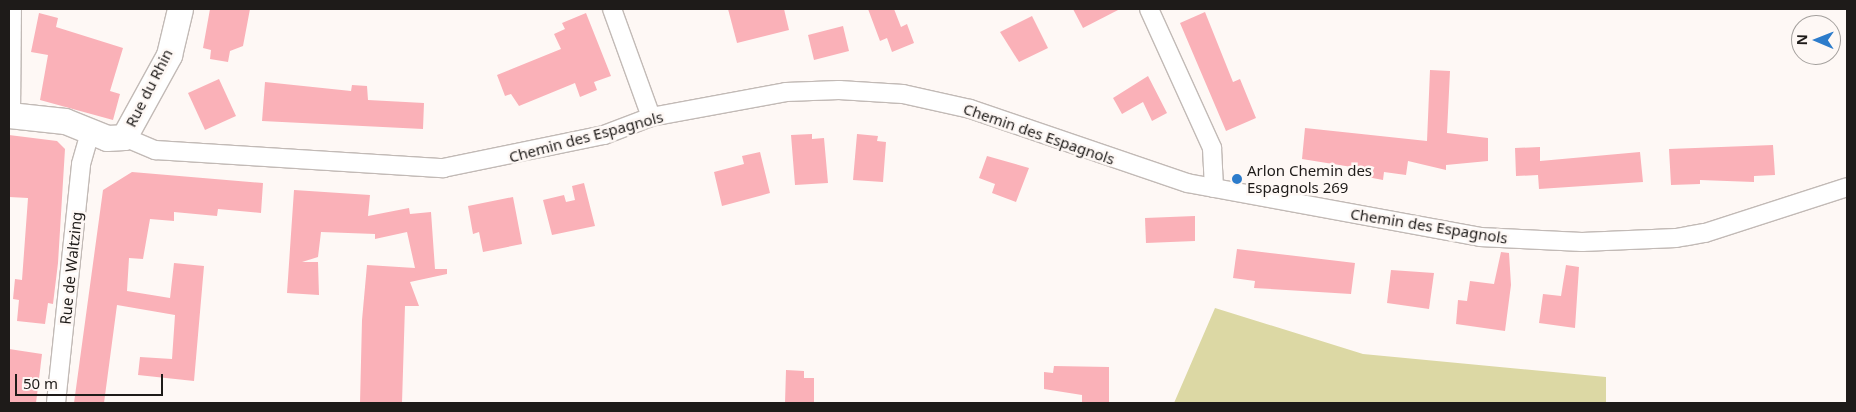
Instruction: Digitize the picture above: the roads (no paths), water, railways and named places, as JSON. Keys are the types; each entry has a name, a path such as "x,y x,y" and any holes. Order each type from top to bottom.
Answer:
{"street":[{"path":"10,115 12,9"},
{"name":"Rue du Rhin","path":"124,136 169,55 180,9"},
{"path":"612,9 651,117"},
{"path":"1149,9 1212,148 1214,188"},
{"name":"Chemin des Espagnols","path":"10,115 65,122 90,133 124,136 155,150 443,168 619,131 651,117 786,92 903,94 998,117 1106,158 1214,188 1480,237 1610,242 1704,233 1847,187"},
{"name":"Rue de Waltzing","path":"56,403 81,164 90,133"}],"place":[{"name":"Arlon Chemin des Espagnols 269","path":"1237,179"}]}
